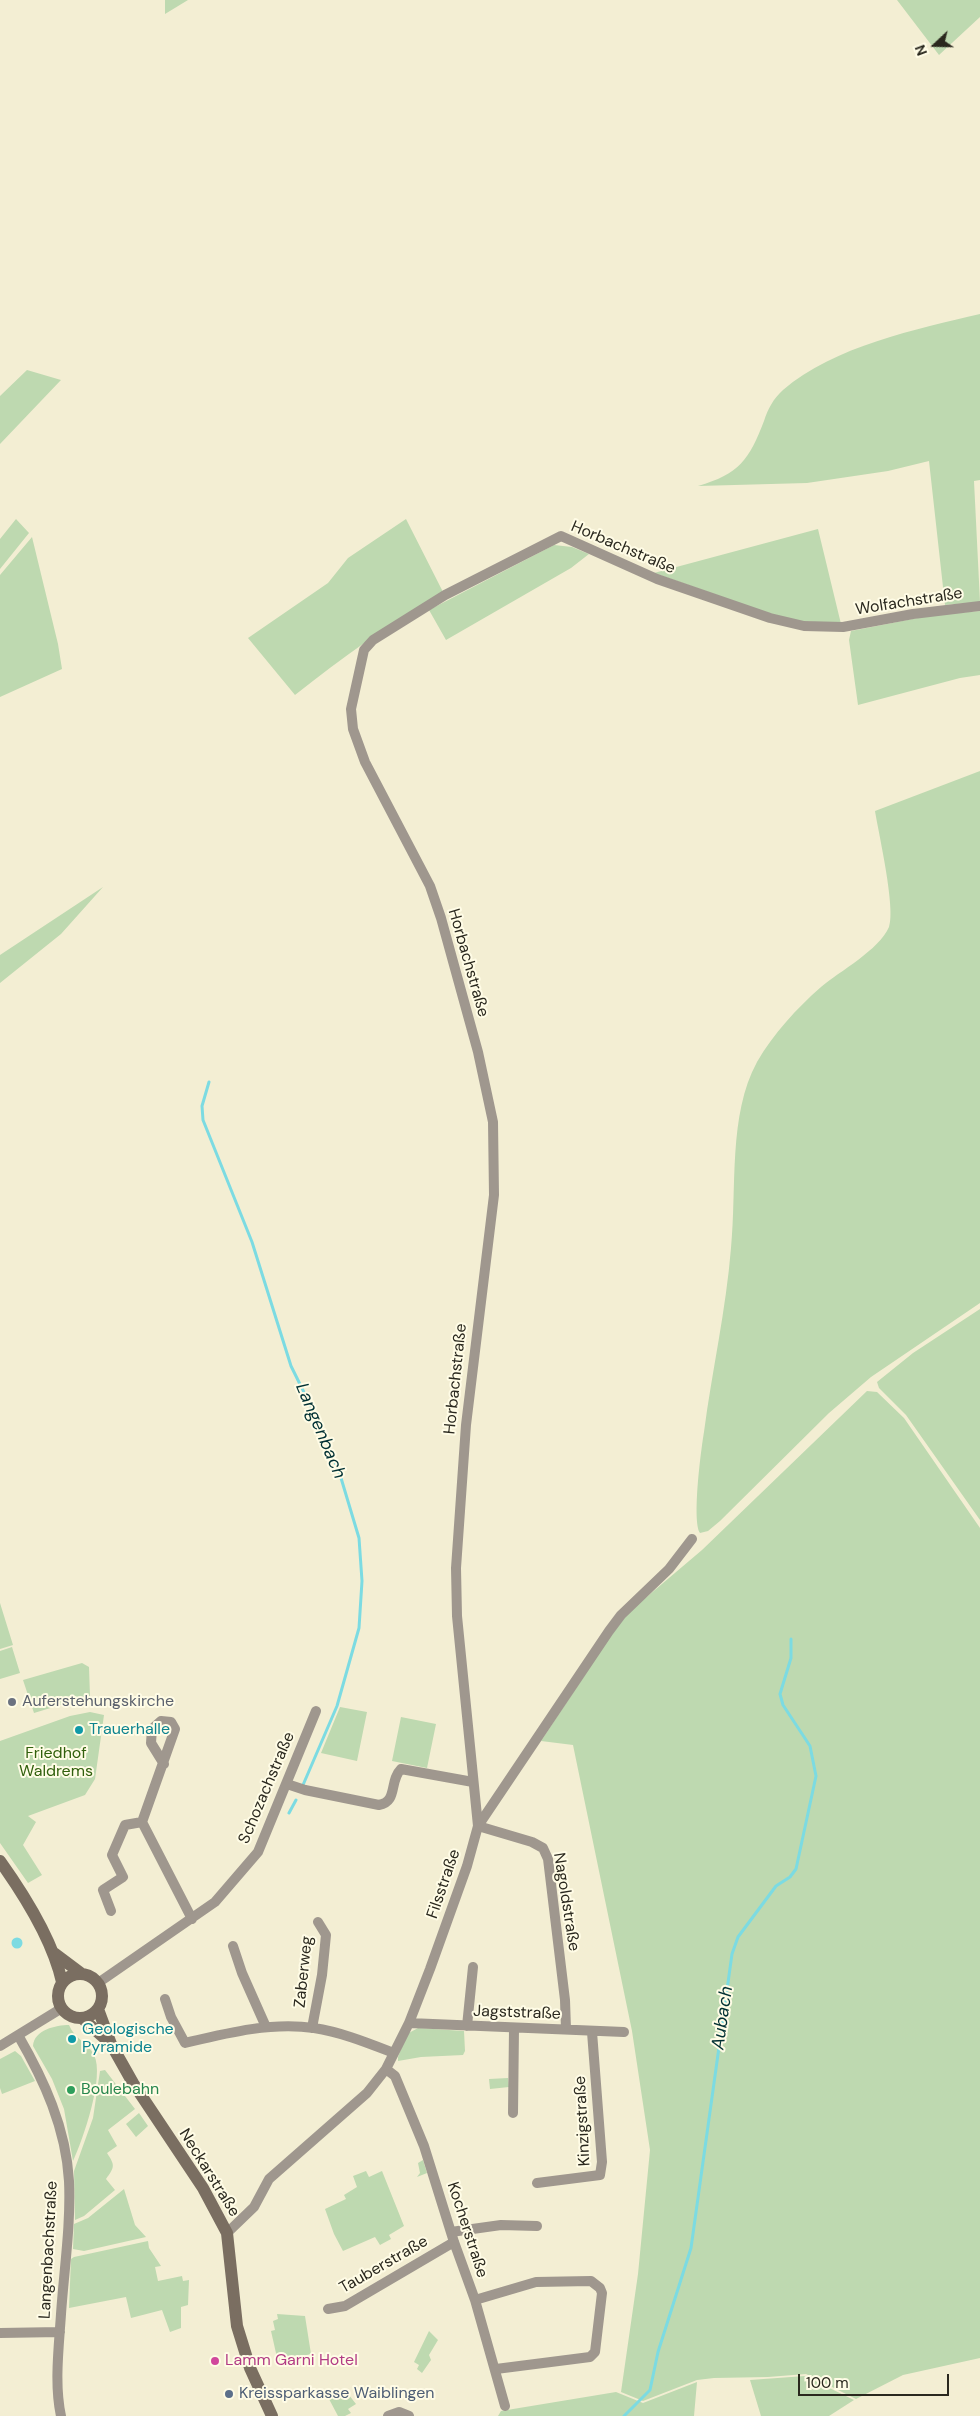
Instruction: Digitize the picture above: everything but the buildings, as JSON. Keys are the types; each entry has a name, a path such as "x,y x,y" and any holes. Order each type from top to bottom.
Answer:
{"street":[{"name":"Horbachstraße","path":"478,1826 457,1616 456,1568 466,1425 494,1195 495,1140 490,1104 480,1061 441,918 430,886 365,762 353,729 352,709 364,650 373,640 407,617 561,536 657,579 770,618 804,626 843,627"},
{"name":"Wolfachstraße","path":"843,627 913,614 980,606"},
{"name":"Filsstraße","path":"227,2233 254,2208 269,2179 367,2093 386,2069 409,2022 467,1866 478,1826 608,1631 621,1615 669,1569 692,1539"},
{"name":"Schozachstraße","path":"98,1983 215,1902 258,1852 316,1711"},
{"path":"164,1764 142,1822 192,1919"},
{"path":"287,1784 304,1790 379,1805 385,1804 392,1798 395,1777 401,1769 474,1782"},
{"path":"111,1911 103,1890 123,1877 112,1855 125,1825 142,1822"},
{"name":"Nagoldstraße","path":"478,1826 520,1837 543,1848 548,1859 565,2000 566,2030"},
{"path":"0,1861 14,1881 54,1953 62,1982 58,1995 62,2008 72,2016 82,2018 91,2015 98,2009 102,1995 94,1978 82,1974 74,1974 62,1982"},
{"name":"Zaberweg","path":"312,2028 322,1975 326,1936 318,1922"},
{"path":"233,1946 266,2027"},
{"path":"54,1953 82,1974"},
{"path":"467,2026 473,1967"},
{"path":"165,1999 171,2017 185,2043 234,2031 266,2027 312,2028 334,2033 394,2053"},
{"path":"0,2046 62,2008"},
{"name":"Neckarstraße","path":"98,2009 111,2044 148,2107 203,2188 227,2233 237,2326 250,2368 272,2416"},
{"name":"Neckarstraße","path":"82,2018 111,2044"},
{"name":"Jagststraße","path":"409,2022 514,2029 624,2032"},
{"path":"513,2113 514,2029"},
{"name":"Kinzigstraße","path":"537,2183 600,2175 602,2162 592,2032"},
{"name":"Langenbachstraße","path":"18,2035 36,2064 56,2113 66,2161 69,2200 60,2332 59,2403 61,2416"},
{"name":"Kocherstraße","path":"386,2069 395,2076 424,2146 452,2237 475,2300 505,2406"},
{"path":"452,2237 500,2225 537,2226"},
{"name":"Tauberstraße","path":"328,2309 345,2306 452,2237"},
{"path":"475,2300 536,2282 591,2281 600,2288 602,2293 595,2352 590,2357 496,2369"},
{"path":"0,2333 60,2332"},
{"path":"388,2416 399,2412 409,2416"}],"green space":[{"path":"165,0 188,0 165,14"},
{"path":"897,0 980,0 980,17 939,55"},
{"path":"980,314 980,480 974,481 980,602 945,605 929,461 888,471 807,483 698,486 724,476 741,464 753,446 767,412 779,393 804,375 826,362 877,341"},
{"path":"27,370 61,380 0,444 0,396"},
{"path":"16,519 29,533 0,569 0,539"},
{"path":"406,519 443,592 367,641 295,695 248,638 328,583 348,558"},
{"path":"818,529 841,624 788,620 654,573"},
{"path":"32,537 58,644 62,669 0,697 0,575"},
{"path":"554,545 572,547 589,554 571,568 446,640 429,610"},
{"path":"980,611 980,675 960,678 858,705 849,640 851,631 933,615"},
{"path":"980,771 980,1303 871,1377 829,1413 720,1521 708,1531 700,1533 697,1514 699,1468 729,1271 733,1225 735,1153 742,1105 748,1083 763,1052 794,1013 821,987 877,944 889,927 891,918 889,889 875,811"},
{"path":"103,887 61,934 0,983 0,955"},
{"path":"980,1309 980,1520 906,1415 879,1388 877,1382 913,1353"},
{"path":"867,1391 877,1392 904,1418 980,1528 980,2358 903,2375 856,2399 806,2374 697,2380 643,2401 621,2392 638,2274 650,2150 632,2031 573,1745 541,1741 623,1617 702,1550"},
{"path":"0,1603 13,1645 0,1649"},
{"path":"12,1647 20,1673 0,1679 0,1651"},
{"path":"82,1663 89,1667 90,1696 34,1713 23,1680"},
{"path":"340,1707 367,1712 357,1761 321,1753"},
{"name":"Friedhof Waldrems","path":"90,1712 104,1715 95,1779 85,1795 28,1816 36,1822 23,1845 42,1875 28,1883 0,1843 0,1741 70,1716"},
{"path":"401,1717 436,1724 427,1768 392,1761"},
{"path":"69,2025 71,2030 94,2055 97,2065 95,2092 91,2108 73,2161 64,2109 52,2079 33,2046 34,2041 41,2032 52,2027"},
{"path":"418,2028 464,2031 465,2051 463,2055 421,2057 398,2061 407,2034"},
{"path":"15,2051 21,2056 35,2081 2,2094 0,2088 0,2059"},
{"path":"105,2070 135,2109 108,2130 117,2146 107,2153 113,2166 106,2179 115,2190 84,2216 75,2220 74,2171 93,2118 100,2071"},
{"path":"508,2078 509,2087 490,2089 489,2079"},
{"path":"139,2113 148,2126 136,2137 126,2124"},
{"path":"423,2160 427,2173 417,2177 420,2173 418,2163"},
{"path":"366,2171 369,2177 382,2171 404,2226 389,2235 391,2239 380,2245 375,2237 343,2251 334,2234 325,2209 346,2199 344,2195 357,2187 353,2176"},
{"path":"124,2189 135,2225 146,2237 84,2251 73,2249 74,2224 88,2218"},
{"path":"148,2241 149,2248 161,2266 155,2267 158,2281 182,2276 183,2281 189,2280 188,2305 181,2307 181,2328 170,2332 162,2310 131,2318 126,2297 69,2308 71,2259"},
{"path":"277,2314 305,2316 311,2354 278,2362 271,2331 275,2330 273,2321 278,2319"},
{"path":"429,2331 438,2340 429,2355 431,2360 422,2373 417,2369 419,2365 414,2362"},
{"path":"805,2376 854,2400 829,2416 761,2416 750,2380"},
{"path":"697,2382 694,2416 498,2416 501,2411 616,2392 643,2403"},
{"path":"345,2390 356,2404 348,2409 351,2413 345,2416 338,2416 329,2399"}],"water":[{"path":"17,1937 23,1943 17,1949 11,1943"}],"waterway":[{"name":"Langenbach","path":"209,1082 202,1106 203,1120 252,1242 291,1366 324,1433 341,1478 359,1538 362,1581 359,1628 337,1706 303,1785"},
{"name":"Aubach","path":"624,2416 650,2390 658,2352 691,2248 732,1954 738,1937 776,1886 790,1877 796,1869 816,1776 810,1746 783,1705 780,1694 791,1658 791,1639"},
{"name":"Langenbach","path":"289,1813 296,1800"}],"place":[{"name":"Auferstehungskirche","path":"12,1702"},
{"name":"Trauerhalle","path":"79,1730"},
{"name":"Geologische Pyramide","path":"72,2039"},
{"name":"Boulebahn","path":"71,2090"},
{"name":"Lamm Garni Hotel","path":"215,2361"},
{"name":"Kreissparkasse Waiblingen","path":"229,2394"}]}
